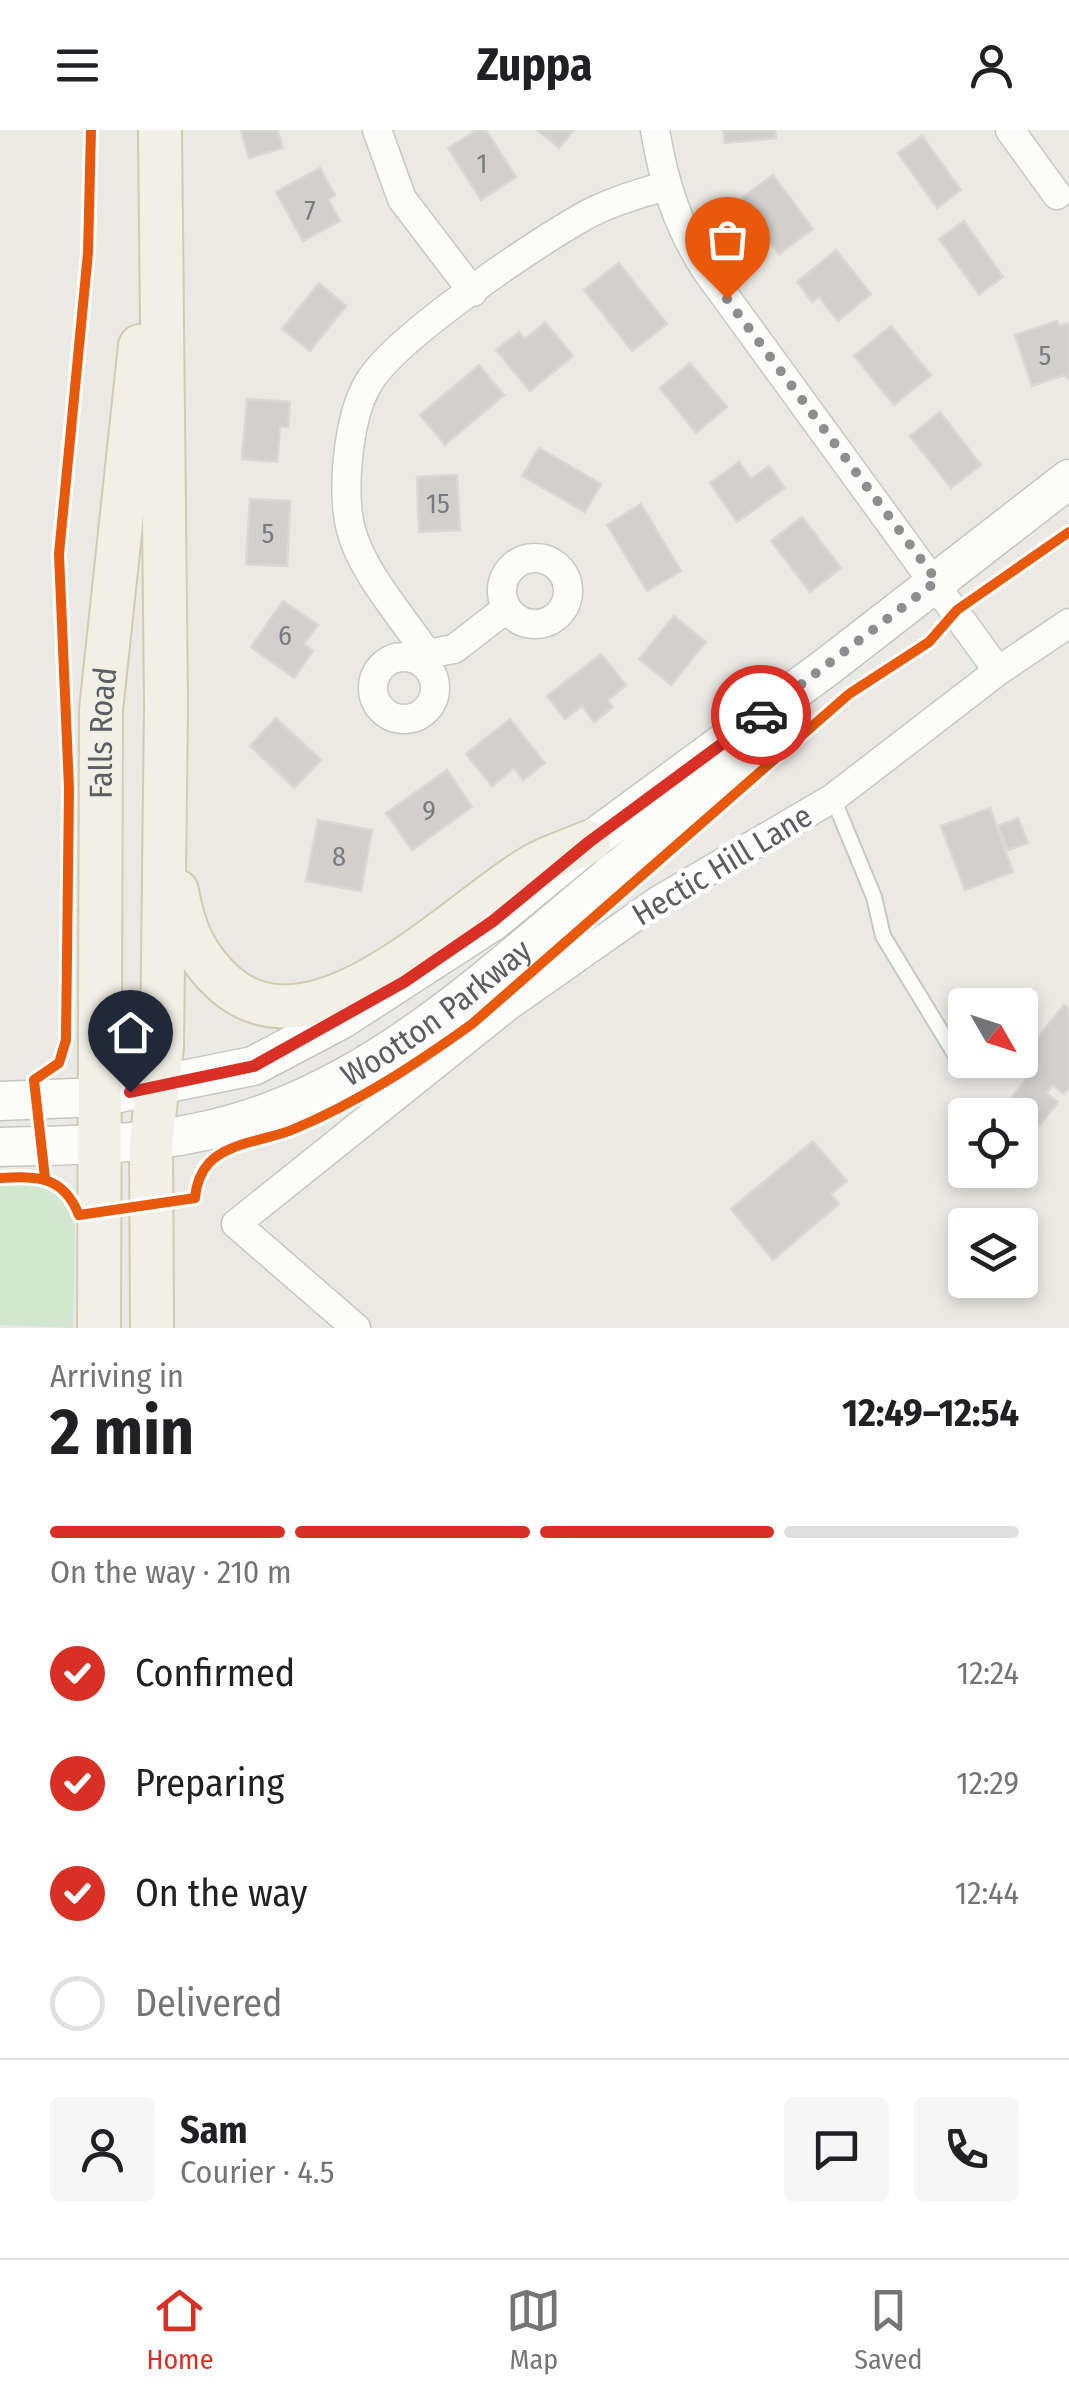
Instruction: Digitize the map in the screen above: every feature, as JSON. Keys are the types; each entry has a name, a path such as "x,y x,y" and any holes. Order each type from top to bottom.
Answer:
{"main road":[{"name":"Falls Road","path":"152,1328 151,1144 160,1088 164,803 161,135"},
{"name":"Falls Road","path":"98,1328 101,710 161,135"},
{"name":"Wootton Parkway","path":"0,1100 99,1097 160,1088 254,1066 342,1019 493,921 589,842 828,666 1069,479"},
{"name":"Wootton Parkway","path":"0,1147 151,1144 270,1112 364,1066 447,1011 738,769 828,666"},
{"path":"164,803 184,925 194,951 232,990 276,1007 297,1008 342,994 406,955 534,866 589,842"}],"street":[{"path":"377,130 402,198 473,292"},
{"path":"655,130 665,186 682,234 998,670"},
{"path":"1010,130 1057,194"},
{"path":"507,608 454,650 424,658 356,545 350,526 350,434 355,408 380,366 473,292 578,219 619,200 665,186"},
{"name":"Hectic Hill Lane","path":"356,1328 236,1224 507,1006 660,900 832,798 998,670 1069,623"}],"lane":[{"path":"832,798 863,868 882,936 948,1043"}],"green space":[{"path":"37,1182 64,1196 75,1227 73,1328 0,1325 0,1183"}],"building":[{"path":"241,130 277,130 283,148 249,158"},
{"path":"477,130 486,130 516,177 481,200 448,148"},
{"path":"537,130 574,130 559,148"},
{"path":"723,130 775,130 776,138 725,143"},
{"path":"922,136 961,190 937,208 898,153"},
{"path":"320,168 335,195 328,199 340,221 303,241 276,192"},
{"path":"773,175 813,229 779,254 739,200"},
{"path":"964,221 1003,277 979,294 939,239"},
{"path":"836,250 871,294 838,321 819,297 812,302 797,282"},
{"path":"619,263 667,324 632,351 584,290"},
{"path":"319,283 346,306 310,351 282,329"},
{"path":"1057,321 1059,326 1069,323 1069,380 1064,375 1032,386 1015,335"},
{"path":"545,322 573,356 530,391 496,350 519,332 525,339"},
{"path":"891,326 931,375 894,405 854,356"},
{"path":"690,363 727,407 696,433 660,388"},
{"path":"479,365 504,395 445,445 420,415"},
{"path":"247,399 290,402 288,427 280,427 277,462 242,459"},
{"path":"940,412 981,465 951,488 910,436"},
{"path":"539,448 601,484 585,512 522,476"},
{"path":"739,462 751,479 769,466 785,488 737,522 710,483"},
{"path":"457,475 460,530 419,532 417,477"},
{"path":"250,499 290,501 287,566 246,564"},
{"path":"641,504 681,571 647,591 607,525"},
{"path":"802,517 841,568 810,592 771,541"},
{"path":"283,601 318,625 304,644 313,651 294,678 251,647"},
{"path":"674,616 706,642 671,685 639,659"},
{"path":"601,654 626,685 608,700 613,707 594,722 582,706 565,719 547,696"},
{"path":"276,718 321,760 294,788 250,746"},
{"path":"510,719 545,763 523,780 514,768 492,786 466,754"},
{"path":"447,770 472,807 412,850 386,813"},
{"path":"990,808 1013,872 965,890 941,826"},
{"path":"1018,818 1028,843 1008,850 998,826"},
{"path":"318,820 372,830 361,891 306,881"},
{"path":"1064,1005 1069,1009 1069,1088 1064,1094 1053,1085 1046,1093 1058,1102 1040,1125 1038,1098 1011,1098 1027,1078 1038,1078 1038,1038"},
{"path":"813,1141 847,1181 831,1194 839,1204 773,1260 731,1209"}],"cycle path":[{"path":"45,1178 34,1080 59,1063 66,1040 69,788 59,554 88,253 91,130"},
{"path":"0,1178 48,1181 65,1192 79,1215 195,1198 201,1175 217,1156 294,1129 341,1107 472,1024 849,694 929,642 957,610 1069,532"}],"way so far":[{"path":"727,299 937,581 761,715"}],"route":[{"path":"130,1092 254,1066 404,982 493,921 589,842 761,715"}]}
